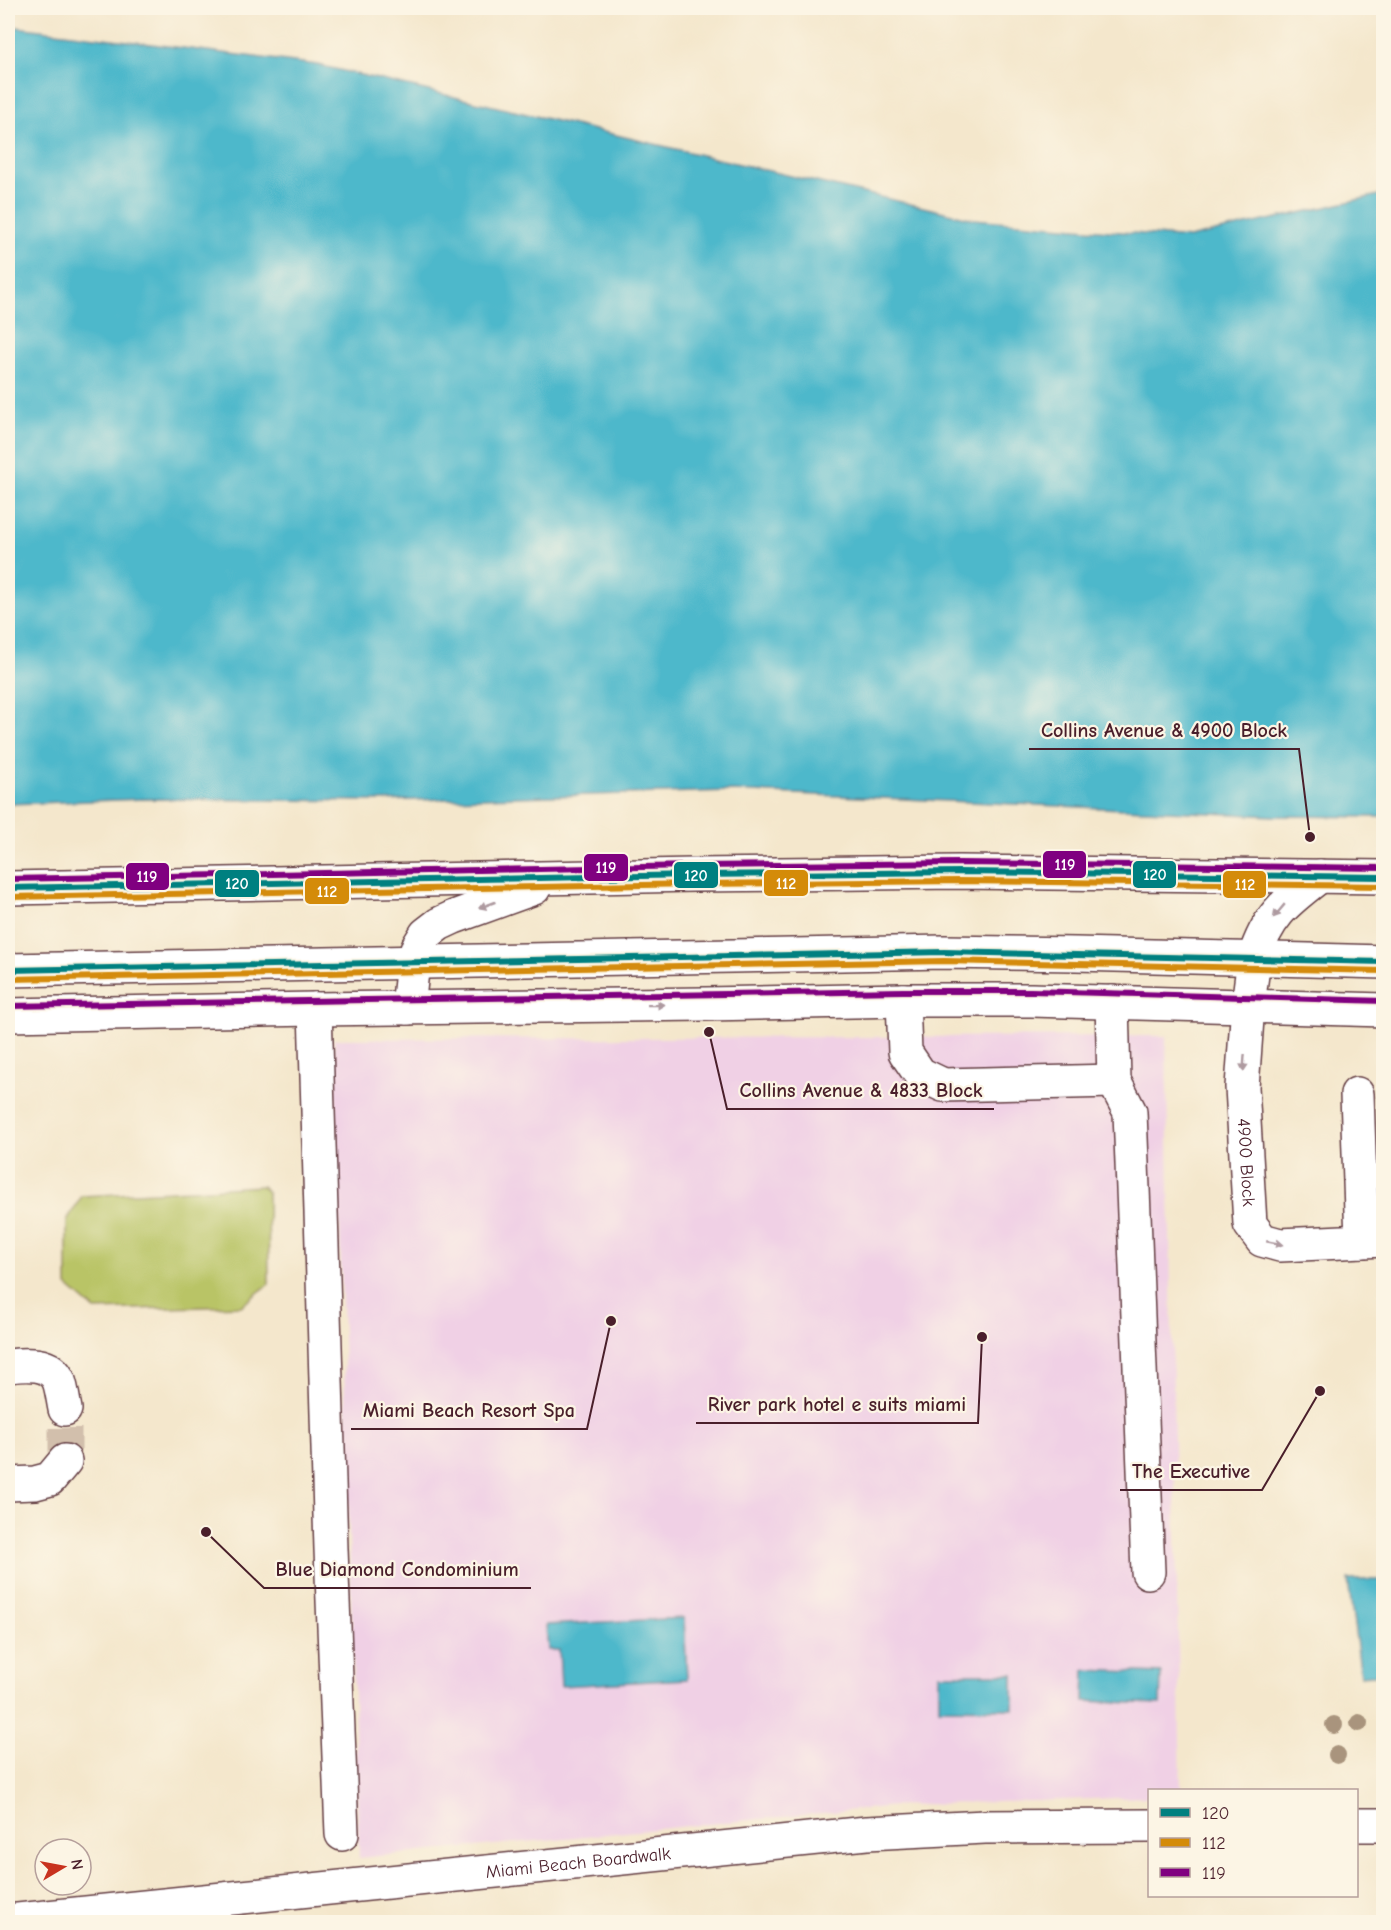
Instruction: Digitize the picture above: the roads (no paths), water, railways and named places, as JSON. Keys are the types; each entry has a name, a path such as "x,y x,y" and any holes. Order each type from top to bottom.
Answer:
{"main road":[{"path":"8,888 947,872 1383,877"},
{"name":"4900 Block","path":"1320,876 1285,903 1270,921 1254,959 1242,1087 1250,1224 1262,1240 1280,1245 1373,1241"},
{"path":"408,1008 413,962 426,934 453,917 561,879"},
{"path":"8,970 944,952 1383,962"},
{"path":"8,1015 903,1000 1112,1002 1383,1010"},
{"path":"903,1000 905,1052 920,1074 943,1085 1114,1081"},
{"path":"1112,1002 1114,1081 1130,1112 1148,1572"},
{"path":"315,1009 342,1834"},
{"path":"1357,1094 1373,1241"},
{"path":"8,1366 24,1364 45,1367 58,1379 65,1409"},
{"path":"8,1484 35,1483 50,1479 65,1461"},
{"path":"1358,1825 1383,1825"},
{"name":"Miami Beach Boardwalk","path":"8,1921 867,1833 985,1827 1148,1827"}],"water":[{"path":"8,26 318,65 974,219 1189,238 1383,194 1383,817 1274,816 731,791 379,801 145,799 8,804"},
{"path":"1348,1580 1383,1580 1383,1674 1361,1676"},
{"path":"684,1618 687,1679 561,1686 559,1650 548,1650 546,1625"},
{"path":"1085,1670 1161,1673 1160,1704 1084,1701"},
{"path":"939,1674 1013,1674 1013,1709 939,1708"}],"tunnel":[{"path":"65,1409 65,1461"}],"place":[{"name":"Collins Avenue & 4900 Block","path":"1310,837"},
{"name":"Collins Avenue & 4833 Block","path":"709,1032"},
{"name":"Miami Beach Resort Spa","path":"611,1321"},
{"name":"River park hotel e suits miami","path":"982,1337"},
{"name":"The Executive","path":"1320,1391"},
{"name":"Blue Diamond Condominium","path":"206,1532"}]}
